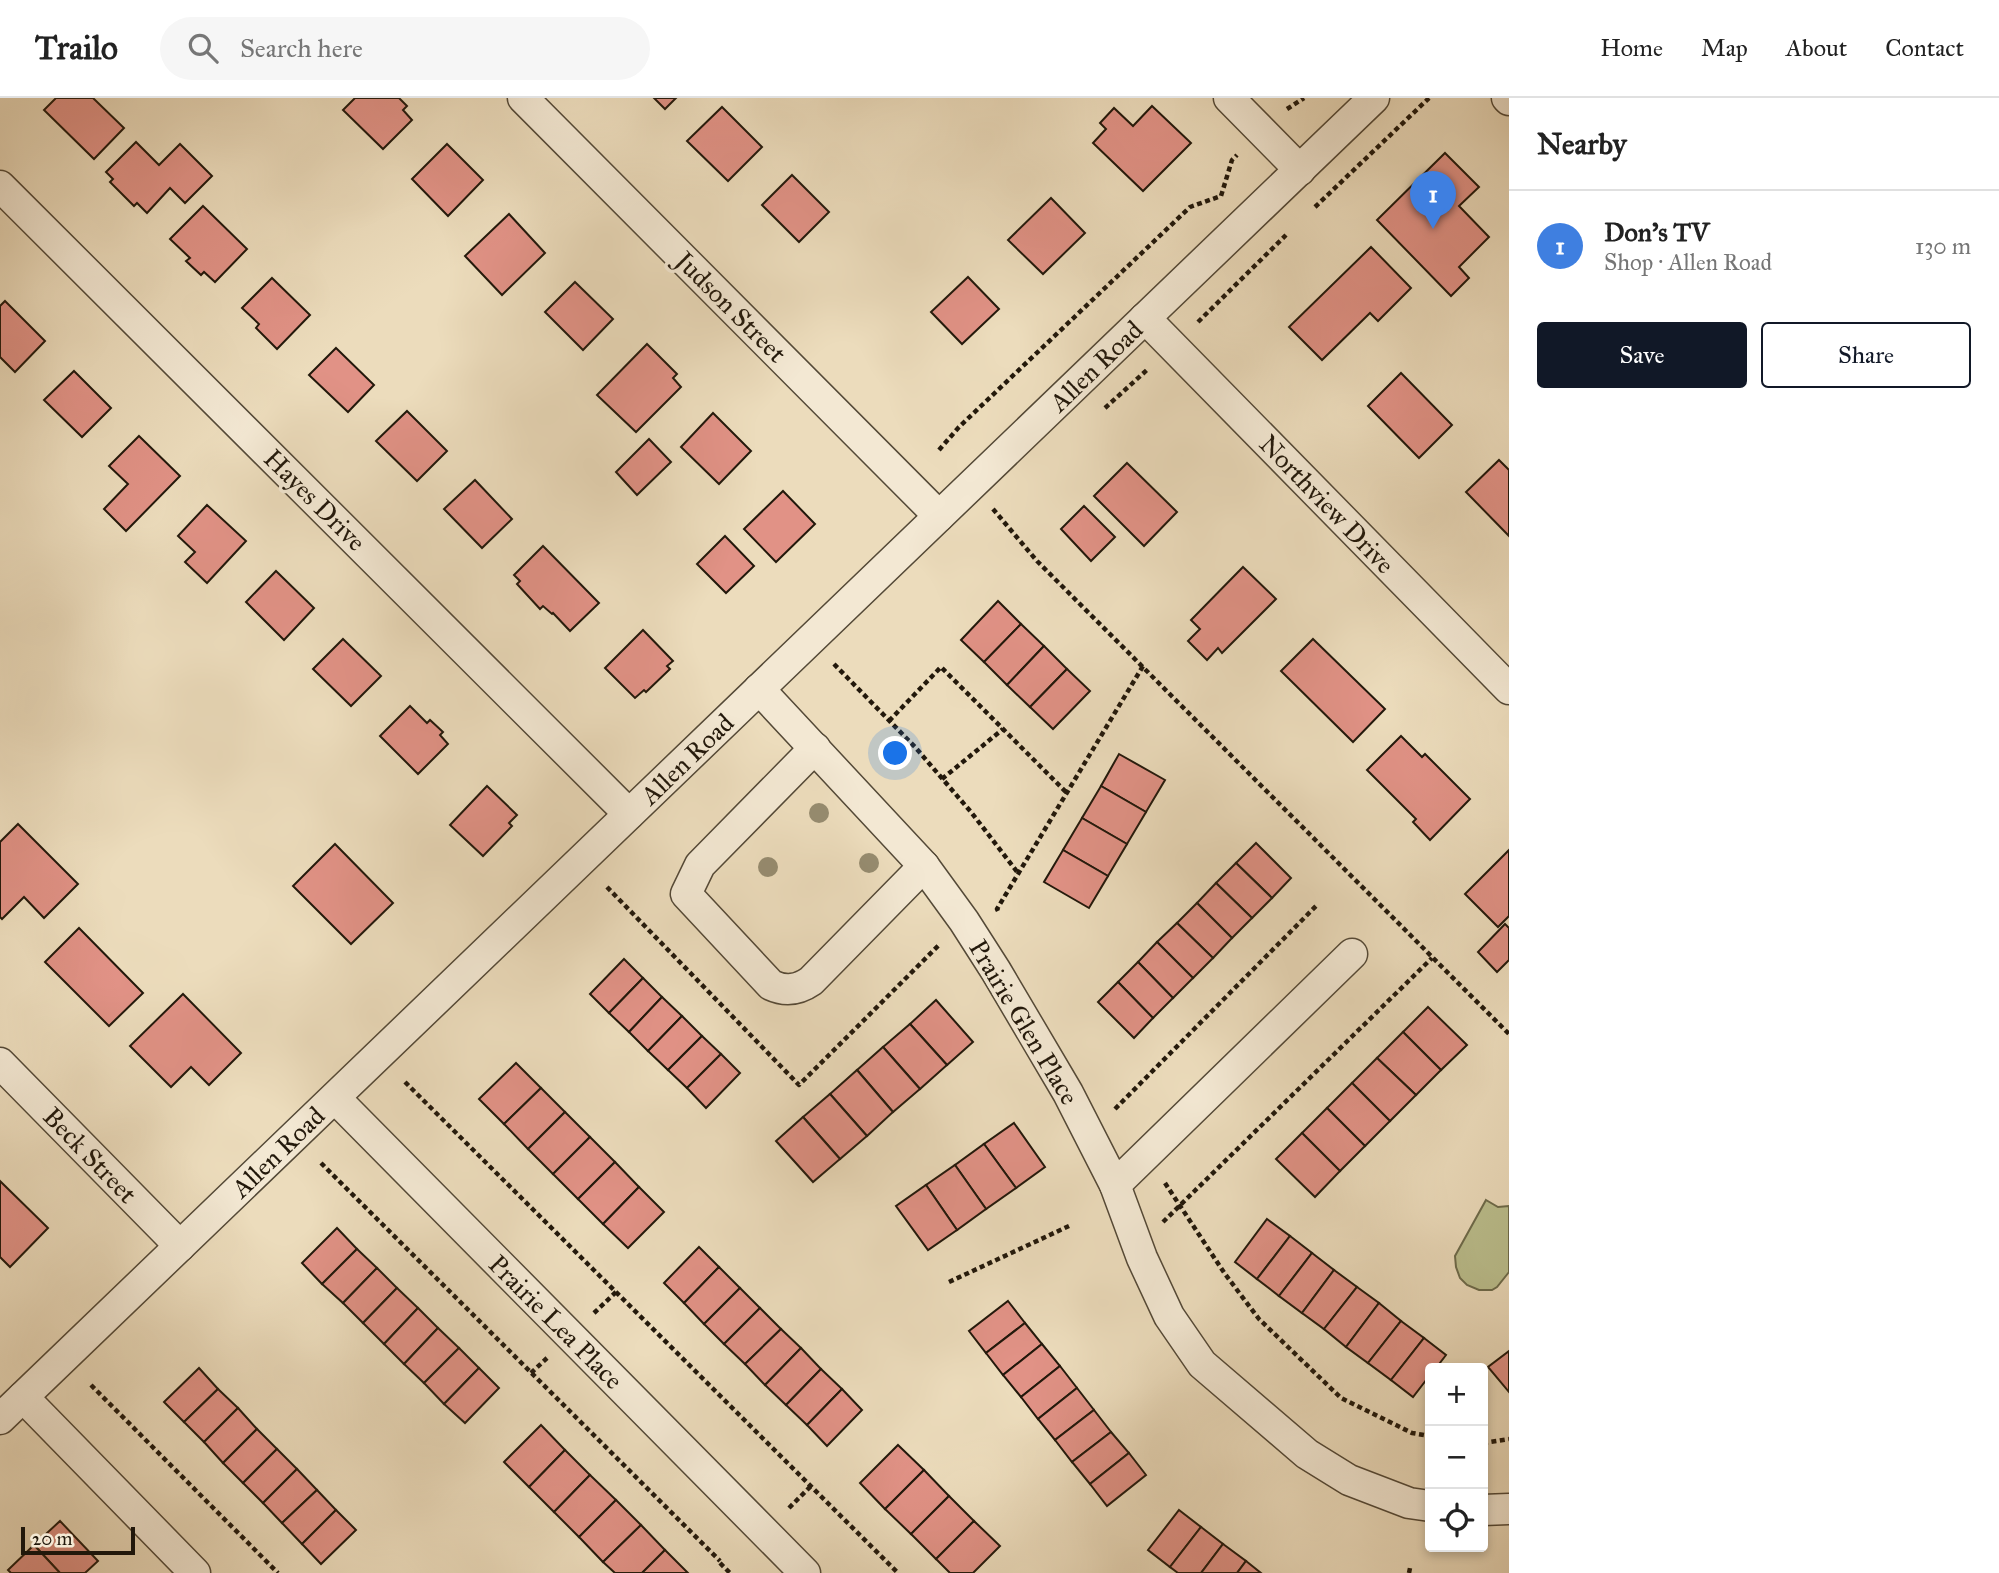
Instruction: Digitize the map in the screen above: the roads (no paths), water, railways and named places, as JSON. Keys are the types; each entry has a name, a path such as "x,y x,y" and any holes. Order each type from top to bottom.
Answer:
{"street":[{"name":"Judson Street","path":"523,98 939,516"},
{"path":"1229,98 1300,170"},
{"name":"Allen Road","path":"0,1419 1374,98"},
{"name":"Hayes Drive","path":"0,186 629,814"},
{"name":"Northview Drive","path":"1145,318 1509,689"},
{"name":"Prairie Glen Place","path":"760,689 924,866 964,920 1068,1093 1115,1185 1138,1247 1170,1316 1202,1364 1307,1454 1349,1480 1409,1503 1425,1505"},
{"path":"815,748 700,865 686,894 702,912 771,985 780,990 792,990 811,981 924,866"},
{"path":"1115,1185 1352,954"},
{"name":"Beck Street","path":"0,1063 180,1246"},
{"name":"Prairie Lea Place","path":"335,1098 780,1559 805,1573"},
{"path":"23,1397 195,1573"},
{"path":"1488,1510 1509,1509"}],"place":[{"name":"Don's TV","path":"1433,229"}]}
